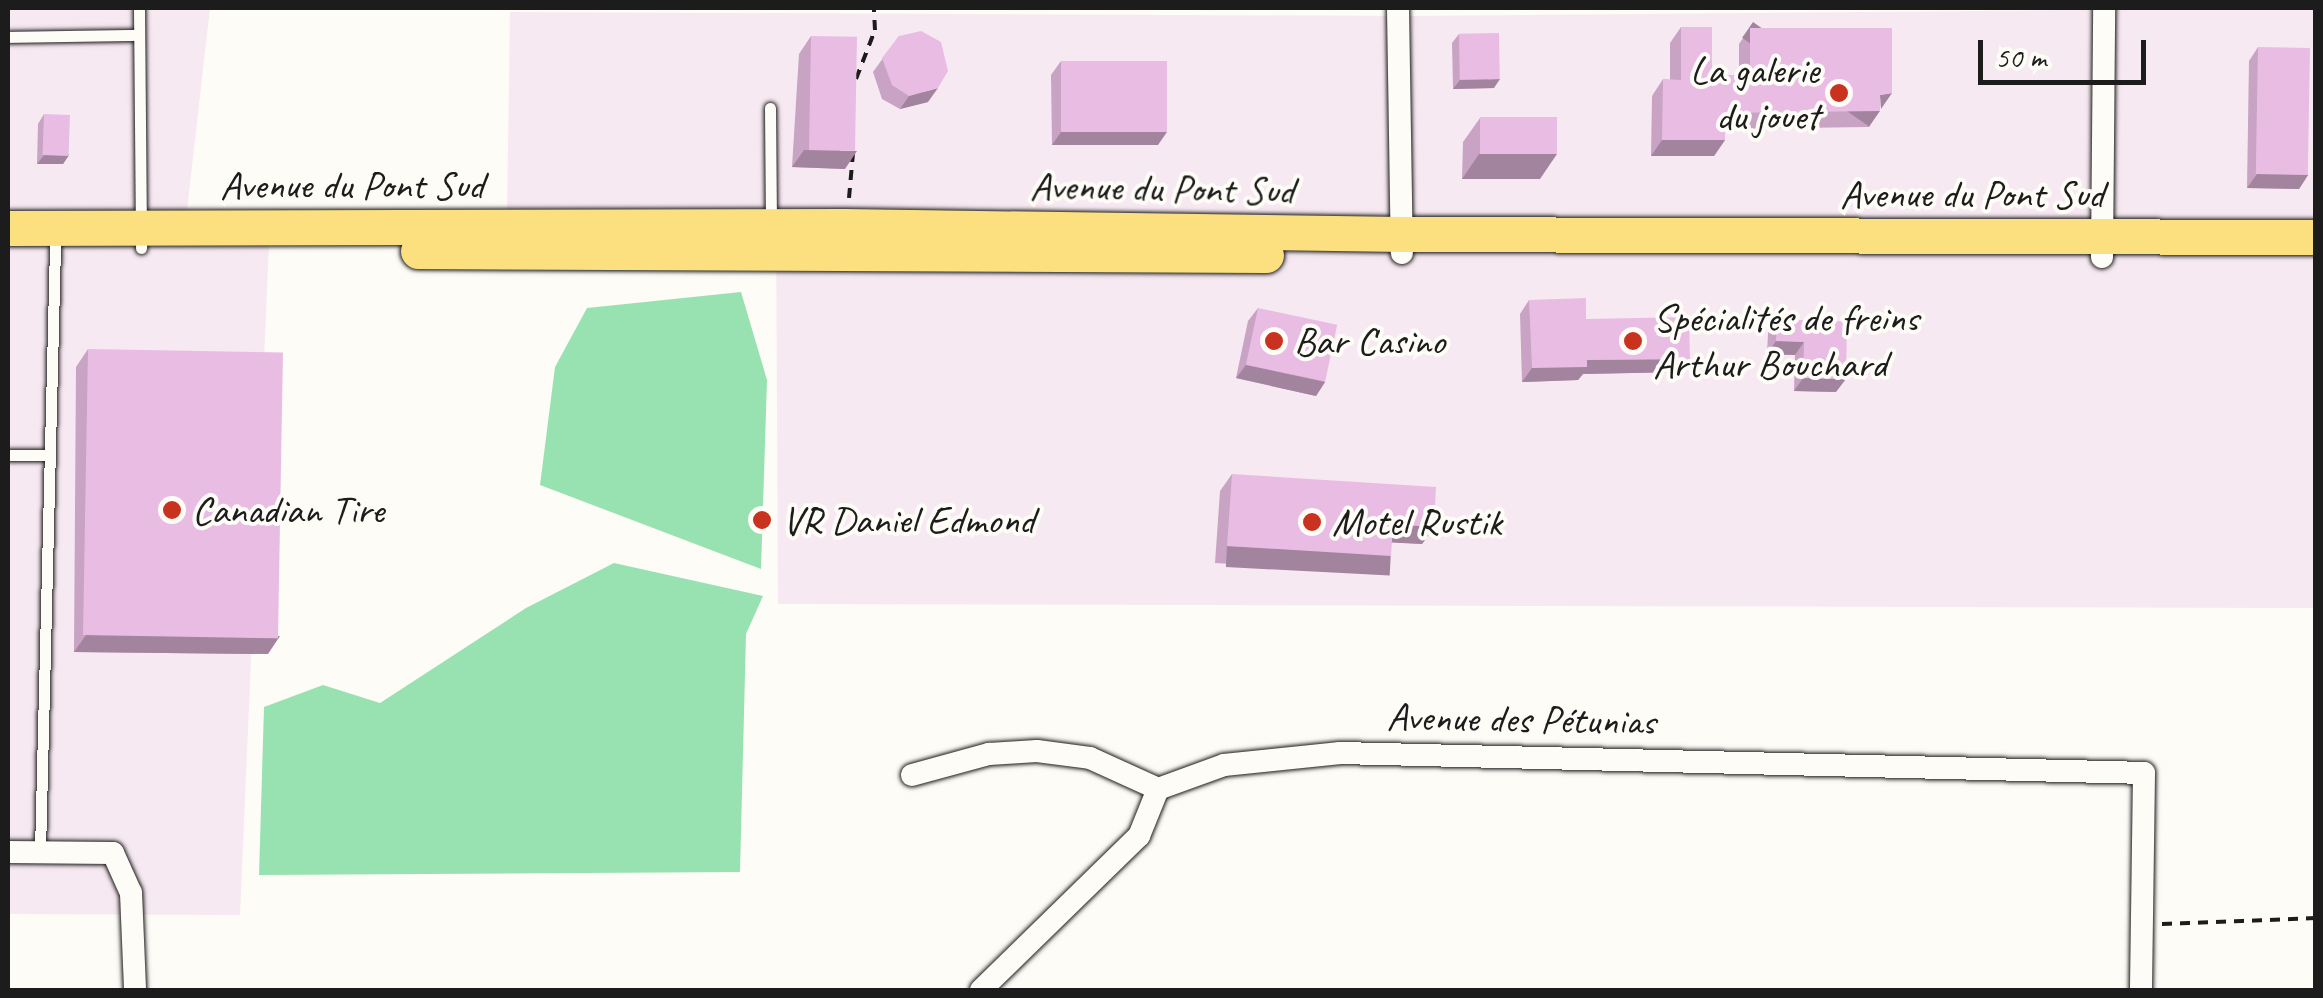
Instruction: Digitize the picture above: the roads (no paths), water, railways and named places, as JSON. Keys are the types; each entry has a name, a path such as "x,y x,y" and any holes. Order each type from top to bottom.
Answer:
{"main road":[{"name":"Avenue du Pont Sud","path":"8,244 55,245 142,237 772,227 1402,244 2103,247 2316,257"},
{"name":"Avenue du Pont Sud","path":"8,228 142,237 1131,256 1402,244"},
{"name":"Avenue du Pont Sud","path":"2103,247 2316,237"}],"street":[{"path":"1398,8 1402,244"},
{"path":"2103,247 2104,8"},
{"path":"912,774 988,754 1037,751 1090,758 1158,789 1138,836 981,990"},
{"name":"Avenue des Pétunias","path":"1158,789 1224,765 1340,752 2144,773 2140,990"},
{"path":"8,852 113,853 131,893 136,990"}],"lane":[{"path":"139,8 142,237"},
{"path":"8,37 139,35"},
{"path":"770,108 772,227"},
{"path":"40,851 55,245"},
{"path":"8,455 48,455"}],"place":[{"name":"La galerie du jouet","path":"1839,93"},
{"name":"Bar Casino","path":"1274,341"},
{"name":"Spécialités de freins Arthur Bouchard","path":"1633,341"},
{"name":"Canadian Tire","path":"172,510"},
{"name":"VR Daniel Edmond","path":"762,520"},
{"name":"Motel Rustik","path":"1312,522"}]}
